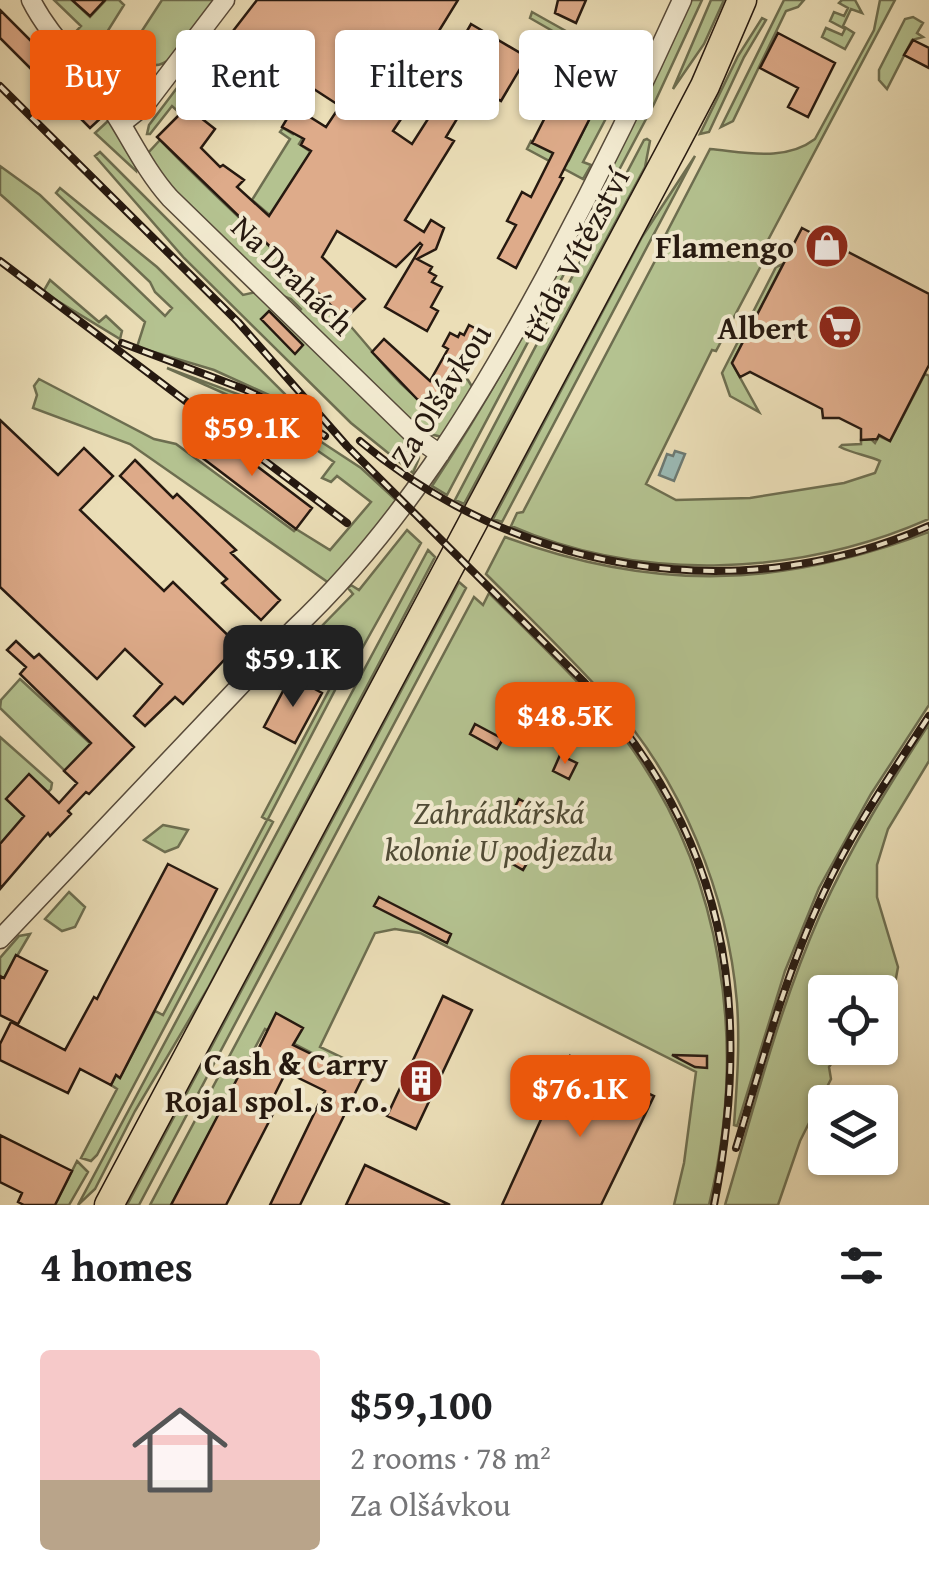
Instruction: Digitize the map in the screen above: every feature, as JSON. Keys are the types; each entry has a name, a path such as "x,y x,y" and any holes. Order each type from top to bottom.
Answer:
{"main road":[{"name":"třída Vítězství","path":"110,1205 697,101 742,0"}],"street":[{"name":"Na Drahách","path":"31,0 43,25 93,83 152,177 170,198 417,438 440,454"},
{"path":"122,124 145,104 225,0"},
{"name":"Za Olšávkou","path":"0,939 293,630 341,585 406,504 488,381 568,236 682,0"}],"green space":[{"path":"54,0 72,0 90,17 106,0 119,0 124,5 108,30 77,30 81,26"},
{"path":"162,0 216,0 193,30 176,30 176,52 159,65 156,30 142,30"},
{"path":"690,0 702,0 653,106 653,76"},
{"path":"711,0 724,0 704,44 673,89"},
{"path":"784,0 804,0 786,11 733,121 721,127"},
{"path":"855,0 862,13 851,9 843,26 854,33 845,49 822,37 826,28 842,35 845,29 830,21 834,12 844,16 848,8 839,3"},
{"path":"880,0 895,0 767,242 772,245 716,351 712,350 646,484 676,500 750,498 844,483 875,473 880,461 840,447 861,444 861,440 871,439 875,443 879,436 890,441 925,374 929,376 929,519 828,552 721,565 613,557 511,526 517,513 523,512 710,149 778,153 815,139 874,30"},
{"path":"532,12 564,30 551,30 530,18"},
{"path":"913,17 923,23 917,33 923,37 912,40 887,89 879,80 879,70 905,19"},
{"path":"762,18 766,20 709,132 700,134 738,56"},
{"path":"176,89 176,110 172,106 147,134"},
{"path":"109,120 136,171 95,133"},
{"path":"589,120 605,120 583,162 591,165 583,179 527,149 531,141 569,160"},
{"path":"632,120 646,120 447,495 432,486 504,369"},
{"path":"302,121 310,127 299,144 311,152 272,217 252,200 290,139 280,132 283,128 293,134"},
{"path":"160,140 320,294 411,393 439,412 460,375 468,380 474,390 442,437 422,432 297,314 301,309 291,299 278,294 161,177 148,153"},
{"path":"644,140 650,141 645,167 464,504 455,500"},
{"path":"100,152 243,295 256,292 418,447 419,458 413,473 351,423 184,258 95,156"},
{"path":"695,156 502,522 493,519 642,237"},
{"path":"0,166 40,195 165,316 172,308 150,282 56,193 60,188 157,267 293,406 214,370 137,347 145,322 0,194"},
{"path":"783,264 732,363 759,412 730,396 722,373 776,267"},
{"path":"50,280 99,322 106,316 122,331 120,339 43,292"},
{"path":"167,368 262,403 361,468 397,501 329,583 130,444 33,408 37,395 34,386 39,379 154,439 176,444 294,531 330,550 371,502 337,476 331,482 322,478 334,462 253,406"},
{"path":"407,530 421,543 354,663 315,633 353,594 348,588 351,585 359,590"},
{"path":"929,532 929,705 871,794 819,888 785,971 737,1126 734,1125 738,1018 732,962 712,881 697,841 658,765 634,731 578,667 486,574 505,537 614,567 718,576 821,564"},
{"path":"428,550 435,557 208,988 135,1111 95,1189 78,1205"},
{"path":"459,582 466,588 139,1205 127,1205"},
{"name":"Zahrádkářská kolonie U podjezdu","path":"489,593 610,719 659,791 685,846 705,903 719,962 726,1023 721,1145 709,1205 674,1205 684,1163 696,1072 420,933 395,929 375,933 320,1047 368,1070 363,1079 265,1029 171,1205 150,1205 474,597 483,605"},
{"path":"345,660 349,663 268,819 273,822 97,1155 91,1161 81,1158 117,1089 111,1085 116,1075 120,1077 155,1011 163,1015 267,820 262,817"},
{"path":"20,679 92,745 66,772 0,708 1,700"},
{"path":"929,724 929,761 888,829 877,865 877,897 898,967 897,975 808,975 808,1065 830,1065 831,1079 828,1085 808,1085 808,1125 778,1205 725,1205 805,950 871,817"},
{"path":"0,737 52,783 51,789 0,845"},
{"path":"163,825 188,830 178,847 165,852 144,840"},
{"path":"69,892 85,907 75,927 62,931 45,919"},
{"path":"30,934 0,985 0,958 19,936"},
{"path":"77,1161 88,1172 69,1205 55,1205"}],"water":[{"path":"675,451 685,454 674,481 659,475 667,454 673,456"}],"building":[{"path":"72,0 105,0 90,16"},
{"path":"257,0 458,0 440,30 335,30 335,103 315,90 315,30 234,30"},
{"path":"558,0 586,0 576,23 555,13"},
{"path":"0,10 30,40 30,68 0,38"},
{"path":"778,33 835,63 808,117 788,107 798,88 760,68"},
{"path":"499,40 519,52 519,71 501,101"},
{"path":"913,40 929,48 929,68 904,55"},
{"path":"335,114 335,120 400,120 393,131 412,144 427,120 456,120 446,137 454,141 405,220 424,232 431,220 444,228 436,249 417,259 432,267 429,272 436,276 432,282 442,287 431,307 438,311 427,331 385,307 420,243 396,267 337,231 322,257 365,299 345,319 157,137 176,118 204,120 215,129 201,148 220,167 223,165 244,180 237,187 269,216 311,151 301,145 304,139 282,127 286,120 315,120 326,127"},
{"path":"82,120 99,120 90,128"},
{"path":"544,120 589,120 516,268 498,258 516,225 507,221 522,192 531,197 553,153 532,143"},
{"name":"Albert","path":"802,228 929,294 929,365 890,441 879,435 877,439 861,440 861,429 839,418 823,418 822,409 750,372 740,377 732,363"},
{"path":"269,311 303,345 295,354 261,319"},
{"path":"469,325 482,332 439,411 417,399 372,352 384,339 430,381 448,349 443,346 450,333 464,335"},
{"path":"0,420 58,475 84,448 113,476 80,510 164,591 173,582 238,645 183,704 175,697 145,726 134,716 162,684 125,649 97,679 0,587"},
{"path":"208,429 312,508 296,529 192,450"},
{"path":"135,460 173,498 177,494 236,550 231,553 280,600 261,620 222,583 227,579 120,476"},
{"path":"16,641 34,658 39,654 134,747 68,811 71,814 50,836 48,833 0,889 0,844 24,816 6,799 29,774 59,803 77,783 64,771 91,743 20,674 26,667 7,650"},
{"path":"291,676 322,693 295,743 264,727"},
{"path":"475,724 503,739 497,749 470,734"},
{"path":"560,755 577,763 569,779 553,771"},
{"path":"519,799 530,805 524,818 512,813"},
{"path":"516,851 530,858 523,870 509,862"},
{"path":"168,864 217,889 120,1078 116,1075 111,1085 80,1069 68,1093 0,1060 0,1044 11,1022 65,1050 94,997 97,999"},
{"path":"379,897 451,934 447,943 374,906"},
{"path":"16,955 47,971 18,1024 0,1015 0,976 4,978"},
{"name":"Cash & Carry Rojal spol. s r.o.","path":"443,996 472,1010 416,1129 387,1116"},
{"path":"276,1013 303,1028 293,1045 362,1079 300,1205 270,1205 325,1091 286,1072 270,1104 276,1108 226,1205 171,1205 248,1058 253,1060"},
{"path":"672,1055 707,1056 707,1068 695,1067"},
{"path":"570,1056 654,1096 601,1205 502,1205"},
{"path":"0,1135 72,1171 55,1205 24,1205 18,1202 22,1193 0,1182"},
{"path":"365,1165 450,1205 346,1205"}],"railway":[{"path":"0,86 238,322 347,446 583,681 631,739 669,799 698,861 717,925 728,991 731,1060 726,1131 714,1205"},
{"path":"0,261 347,523"},
{"path":"122,343 244,389 278,405 325,436"},
{"path":"360,441 422,486 488,522 559,548 632,564 707,571 782,567 856,552 929,526"},
{"path":"736,1148 809,925 859,825 929,716"}],"place":[{"name":"Flamengo","path":"827,246"},
{"name":"Albert","path":"840,327"},
{"name":"Cash & Carry Rojal spol. s r.o.","path":"421,1081"}]}
